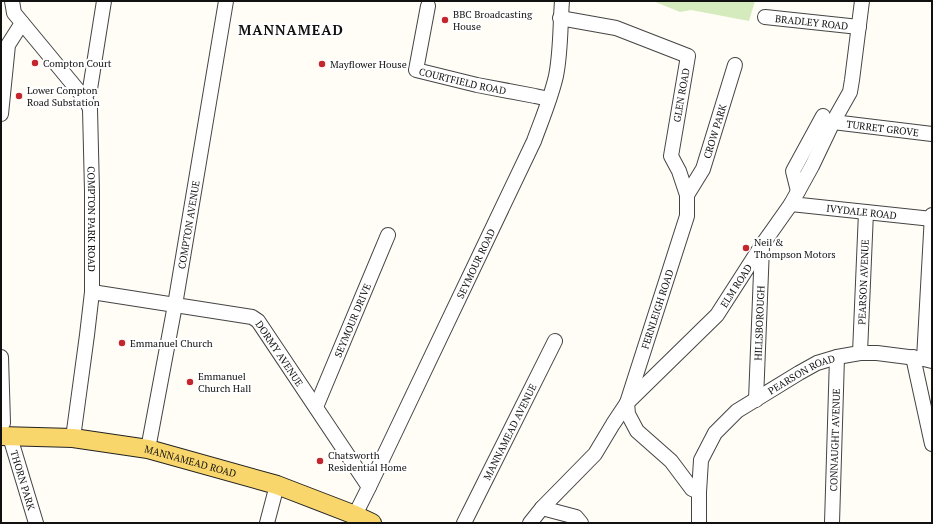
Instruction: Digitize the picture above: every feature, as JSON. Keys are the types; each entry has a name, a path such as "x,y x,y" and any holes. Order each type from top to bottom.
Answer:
{"main road":[{"name":"MANNAMEAD ROAD","path":"5,432 73,438 148,449 277,485 372,523"}],"street":[{"name":"COMPTON PARK ROAD","path":"12,1 14,13 84,97 90,109 92,292 73,438"},
{"path":"84,97 90,89 104,1"},
{"name":"COMPTON AVENUE","path":"148,449 175,306 226,1"},
{"name":"SEYMOUR ROAD","path":"355,515 534,141 556,75 560,44 560,18 562,1"},
{"name":"ELM ROAD","path":"530,523 542,508 595,454 627,403 716,315 791,204 812,166 828,119 850,92 862,1"},
{"name":"COURTFIELD ROAD","path":"428,6 416,70 477,85 549,99"},
{"name":"BRADLEY ROAD","path":"765,16 859,27"},
{"name":"GLEN ROAD","path":"560,18 616,28 688,56 671,156 679,171 687,195 686,216"},
{"path":"1,114 4,45 22,23"},
{"name":"CROW PARK","path":"687,195 703,169 735,65"},
{"name":"TURRET GROVE","path":"828,119 932,134"},
{"name":"IVYDALE ROAD","path":"791,204 932,219"},
{"name":"PEARSON AVENUE","path":"860,353 866,212"},
{"path":"932,215 923,359 932,444"},
{"name":"FERNLEIGH ROAD","path":"627,403 686,216"},
{"name":"SEYMOUR DRIVE","path":"316,407 388,235"},
{"name":"HILLSBOROUGH","path":"756,400 762,245"},
{"name":"DORMY AVENUE","path":"92,292 252,317 258,321 369,487"},
{"name":"MANNAMEAD AVENUE","path":"464,523 555,341"},
{"name":"PEARSON ROAD","path":"699,492 701,460 715,433 737,411 799,373 817,363 860,353 877,353 923,359"},
{"name":"THORN PARK","path":"1,357 5,432 36,523"},
{"name":"CONNAUGHT AVENUE","path":"832,523 838,357"},
{"path":"627,403 628,414 637,431 671,461 692,489 699,492 699,523"},
{"path":"267,523 277,485"},
{"path":"542,508 576,517 580,523"}],"green space":[{"path":"653,1 755,1 749,21 691,10 680,12"}],"place":[{"name":"BBC Broadcasting House","path":"445,20"},
{"name":"Compton Court","path":"35,63"},
{"name":"Mayflower House","path":"322,64"},
{"name":"Lower Compton Road Substation","path":"19,96"},
{"name":"Neil & Thompson Motors","path":"746,248"},
{"name":"Emmanuel Church","path":"122,343"},
{"name":"Emmanuel Church Hall","path":"190,382"},
{"name":"Chatsworth Residential Home","path":"320,461"}],"district":[{"name":"MANNAMEAD","path":"291,30"}]}
